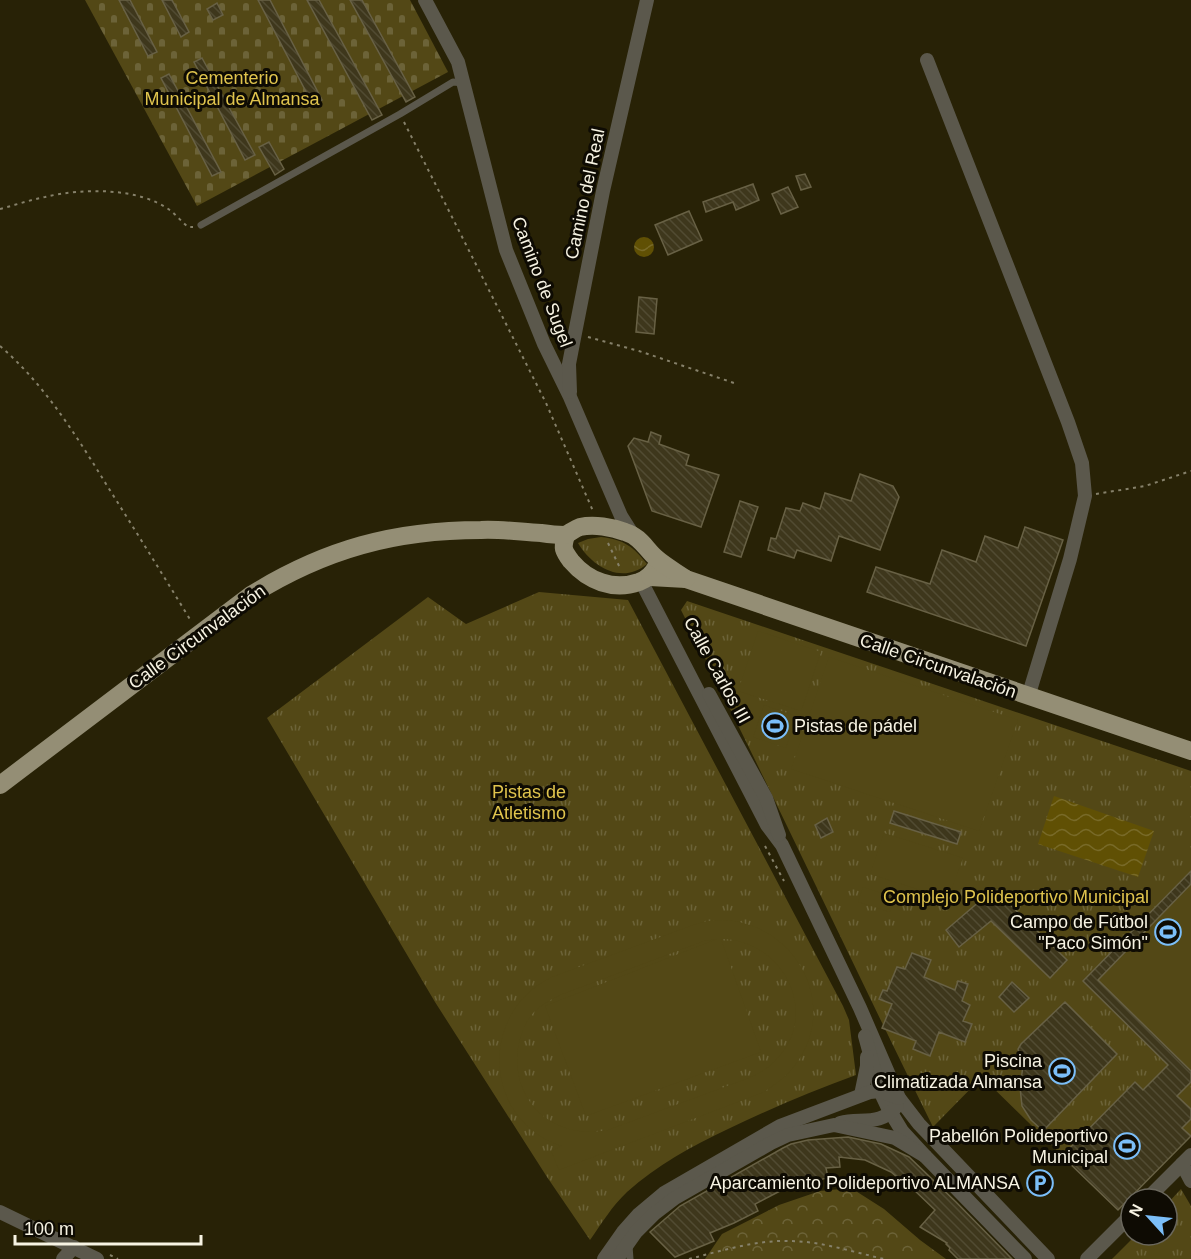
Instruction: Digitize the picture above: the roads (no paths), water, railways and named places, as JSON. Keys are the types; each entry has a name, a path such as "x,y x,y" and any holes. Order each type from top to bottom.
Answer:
{"main road":[{"path":"565,541 580,527 600,526 625,532 633,535 647,546 654,556 686,579"},
{"name":"Calle Circunvalación","path":"0,785 198,634 271,582 308,564 345,550 403,535 442,531 524,532 565,541 566,554 581,571 601,583 623,586 646,579 686,579 1191,751"},
{"path":"646,579 656,567 654,556"}],"street":[{"name":"Camino de Sugel","path":"425,0 458,62 506,250 544,344 570,397 621,516 633,535"},
{"name":"Camino del Real","path":"570,397 569,364 575,333 603,191 647,0"},
{"path":"927,60 1077,447 1083,470 1085,496 1070,559 1028,697"},
{"name":"Calle Carlos III","path":"646,579 767,825 782,846 860,1008 889,1101"},
{"name":"Calle Carlos III","path":"860,1008 866,1040 889,1101"},
{"path":"861,1095 867,1066 866,1040"},
{"path":"604,1259 639,1214 664,1193 780,1126 876,1090 919,1124 1048,1259"},
{"path":"617,1259 629,1240 649,1219 675,1198 788,1135 858,1120 879,1120 886,1117 889,1101"},
{"path":"889,1101 902,1131 1025,1259"},
{"path":"834,1125 895,1138 925,1156"},
{"path":"1186,1160 1191,1181"},
{"path":"1159,1187 1186,1160"},
{"path":"0,1212 97,1259"},
{"path":"1087,1259 1119,1227"},
{"path":"63,1259 74,1247"}],"lane":[{"path":"201,225 453,82 464,83"},
{"path":"629,1240 630,1259"}],"water":[{"path":"640,237 648,237 654,243 654,251 648,257 640,257 634,251 634,243"},
{"path":"1054,796 1154,831 1138,877 1038,844"}],"place":[{"name":"Pistas de pádel","path":"775,726"},
{"name":"Campo de Fútbol \"Paco Simón\"","path":"1168,932"},
{"name":"Piscina Climatizada Almansa","path":"1062,1071"},
{"name":"Pabellón Polideportivo Municipal","path":"1127,1146"},
{"name":"Aparcamiento Polideportivo ALMANSA","path":"1040,1183"}],"park label":[{"name":"Cementerio Municipal de Almansa","path":"232,88"},
{"name":"Pistas de Atletismo","path":"529,802"},
{"name":"Complejo Polideportivo Municipal","path":"1016,897"}]}
